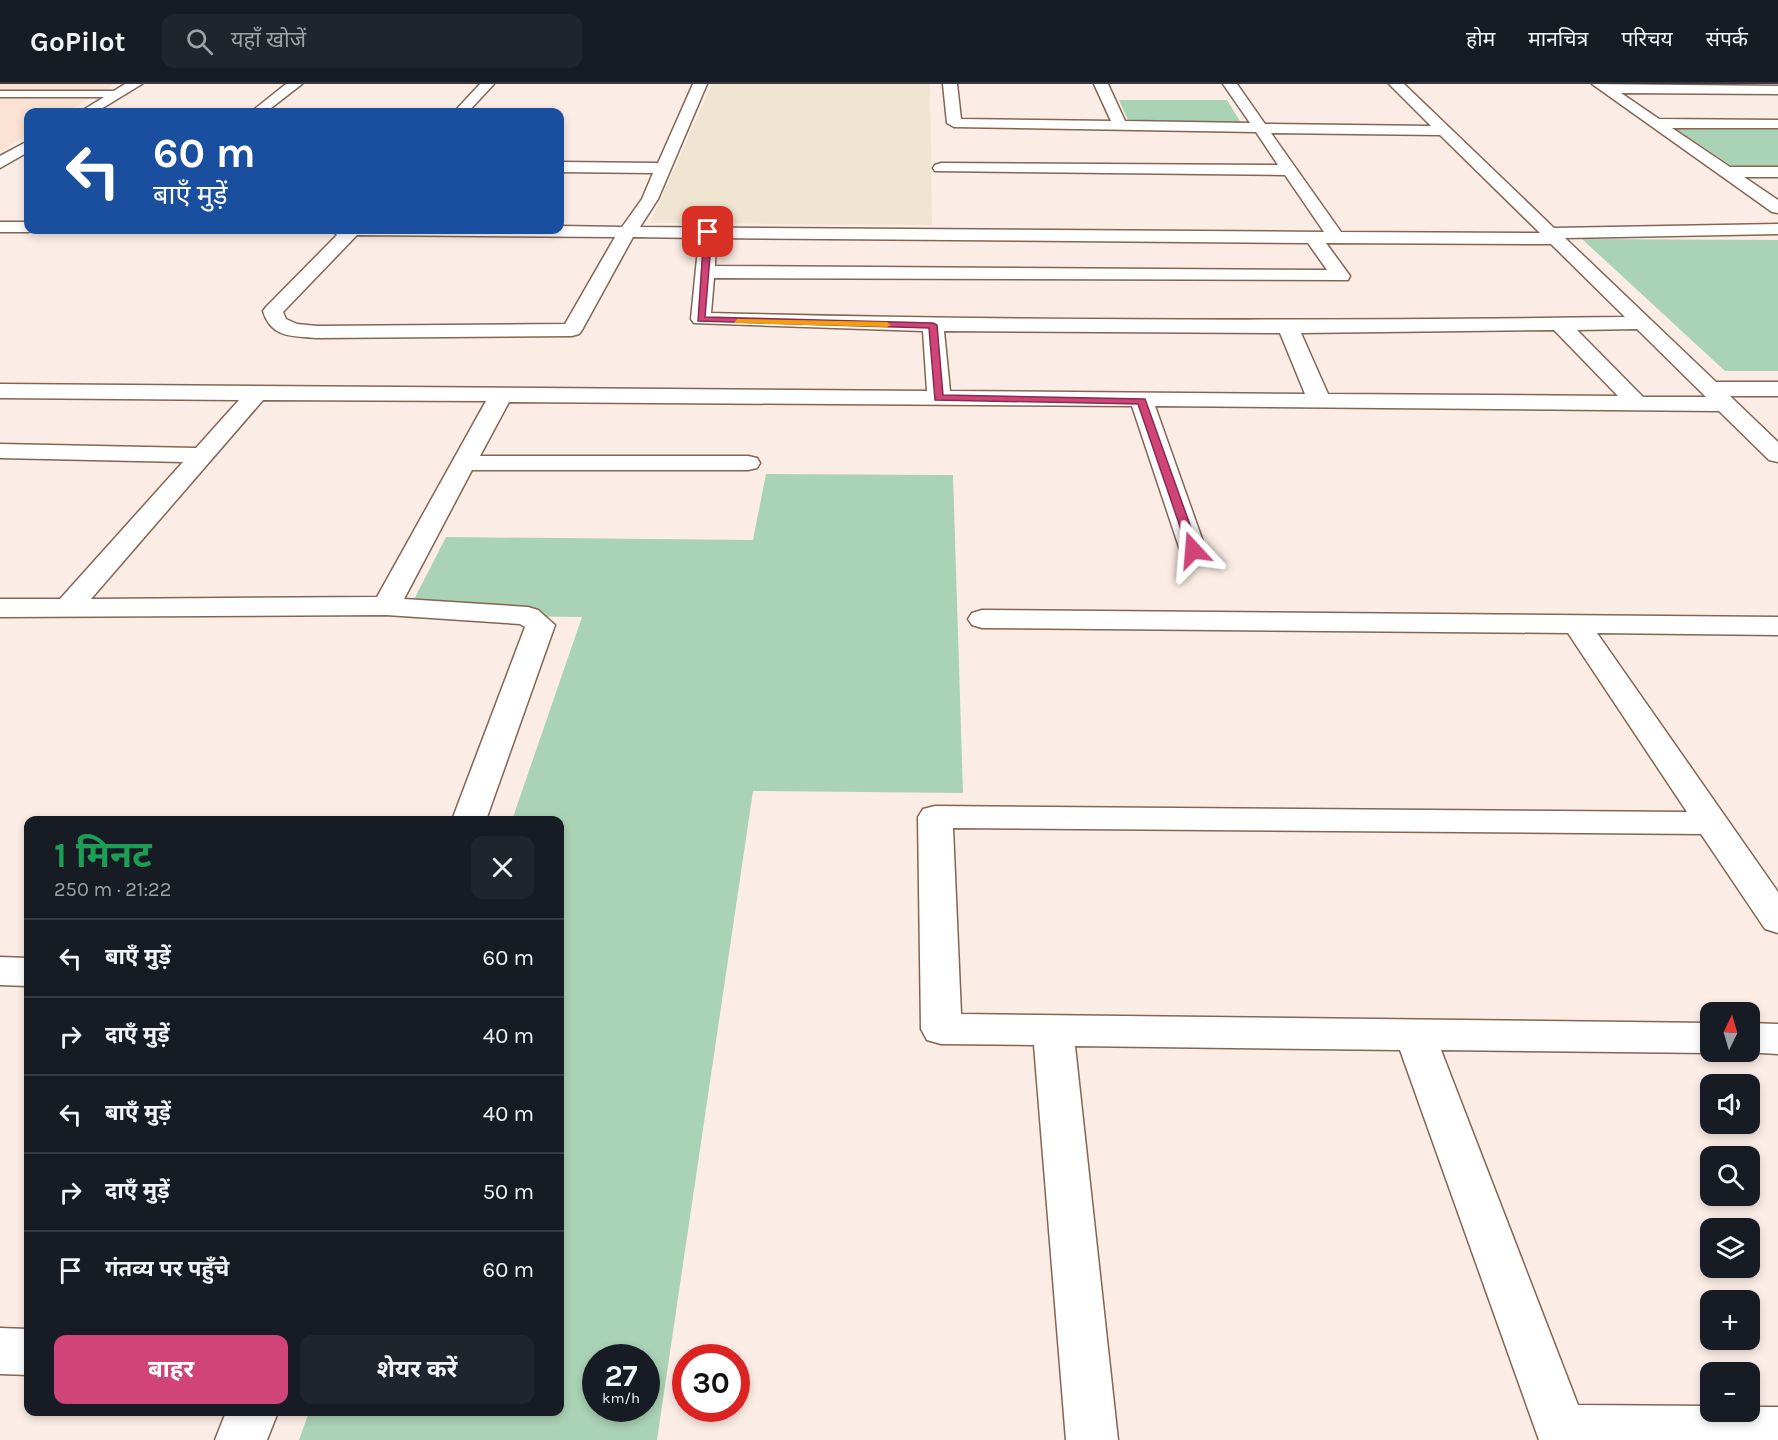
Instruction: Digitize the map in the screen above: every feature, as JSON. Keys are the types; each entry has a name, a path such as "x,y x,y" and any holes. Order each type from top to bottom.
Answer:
{"street":[{"path":"94,108 135,84"},
{"path":"263,108 295,84"},
{"path":"465,108 487,84"},
{"path":"348,234 273,311 277,323 293,330 317,332 572,330 628,231 650,198 700,84"},
{"path":"950,84 954,123 1445,131"},
{"path":"1101,84 1120,126"},
{"path":"1230,84 1335,237"},
{"path":"1396,84 1641,323 1720,396 1778,455"},
{"path":"1603,87 1778,90"},
{"path":"1603,87 1778,208"},
{"path":"1656,123 1778,124"},
{"path":"0,163 24,148"},
{"path":"564,167 664,168"},
{"path":"942,168 1289,170"},
{"path":"1726,172 1778,172"},
{"path":"0,227 24,227"},
{"path":"564,231 1335,237 1554,236 1778,229"},
{"path":"708,232 703,272 701,320 933,325 1288,327 1641,323"},
{"path":"703,272 1341,276 1313,237"},
{"path":"1560,324 1636,403"},
{"path":"933,325 939,398"},
{"path":"1288,327 1319,400"},
{"path":"0,391 259,391 1142,401 1636,403 1778,389"},
{"path":"68,608 259,391"},
{"path":"386,606 501,395"},
{"path":"1142,401 1193,550"},
{"path":"0,451 204,455"},
{"path":"464,464 748,463"},
{"path":"0,608 386,606 528,616 540,625 469,816"},
{"path":"982,619 1778,626"},
{"path":"1577,625 1778,920"},
{"path":"1700,1038 941,1029 935,817 1712,824"},
{"path":"0,971 24,972"},
{"path":"1053,1031 1092,1440"},
{"path":"1415,1035 1563,1435 1778,1432"},
{"path":"1760,1038 1778,1038"},
{"path":"0,1351 24,1352"},
{"path":"241,1440 250,1416"}],"lane":[{"path":"0,94 118,94"}],"shaded area":[{"path":"0,84 115,84 73,108 24,108 24,136 0,151"},
{"path":"712,84 930,84 932,225 650,223"}],"green space":[{"path":"1119,100 1227,100 1243,126 1130,125"},
{"path":"1673,127 1778,127 1778,166 1732,166"},
{"path":"1582,239 1778,240 1778,371 1725,371"},
{"path":"766,474 953,475 963,793 753,791 660,1420 660,1344 582,1344 582,1422 660,1422 657,1440 299,1440 308,1416 564,1416 564,816 513,816 582,617 406,615 446,537 753,540"}],"slow traffic":[{"path":"737,321 887,325"}],"route":[{"path":"708,232 703,272 701,320 933,325 939,398 1142,401 1193,550"}]}
